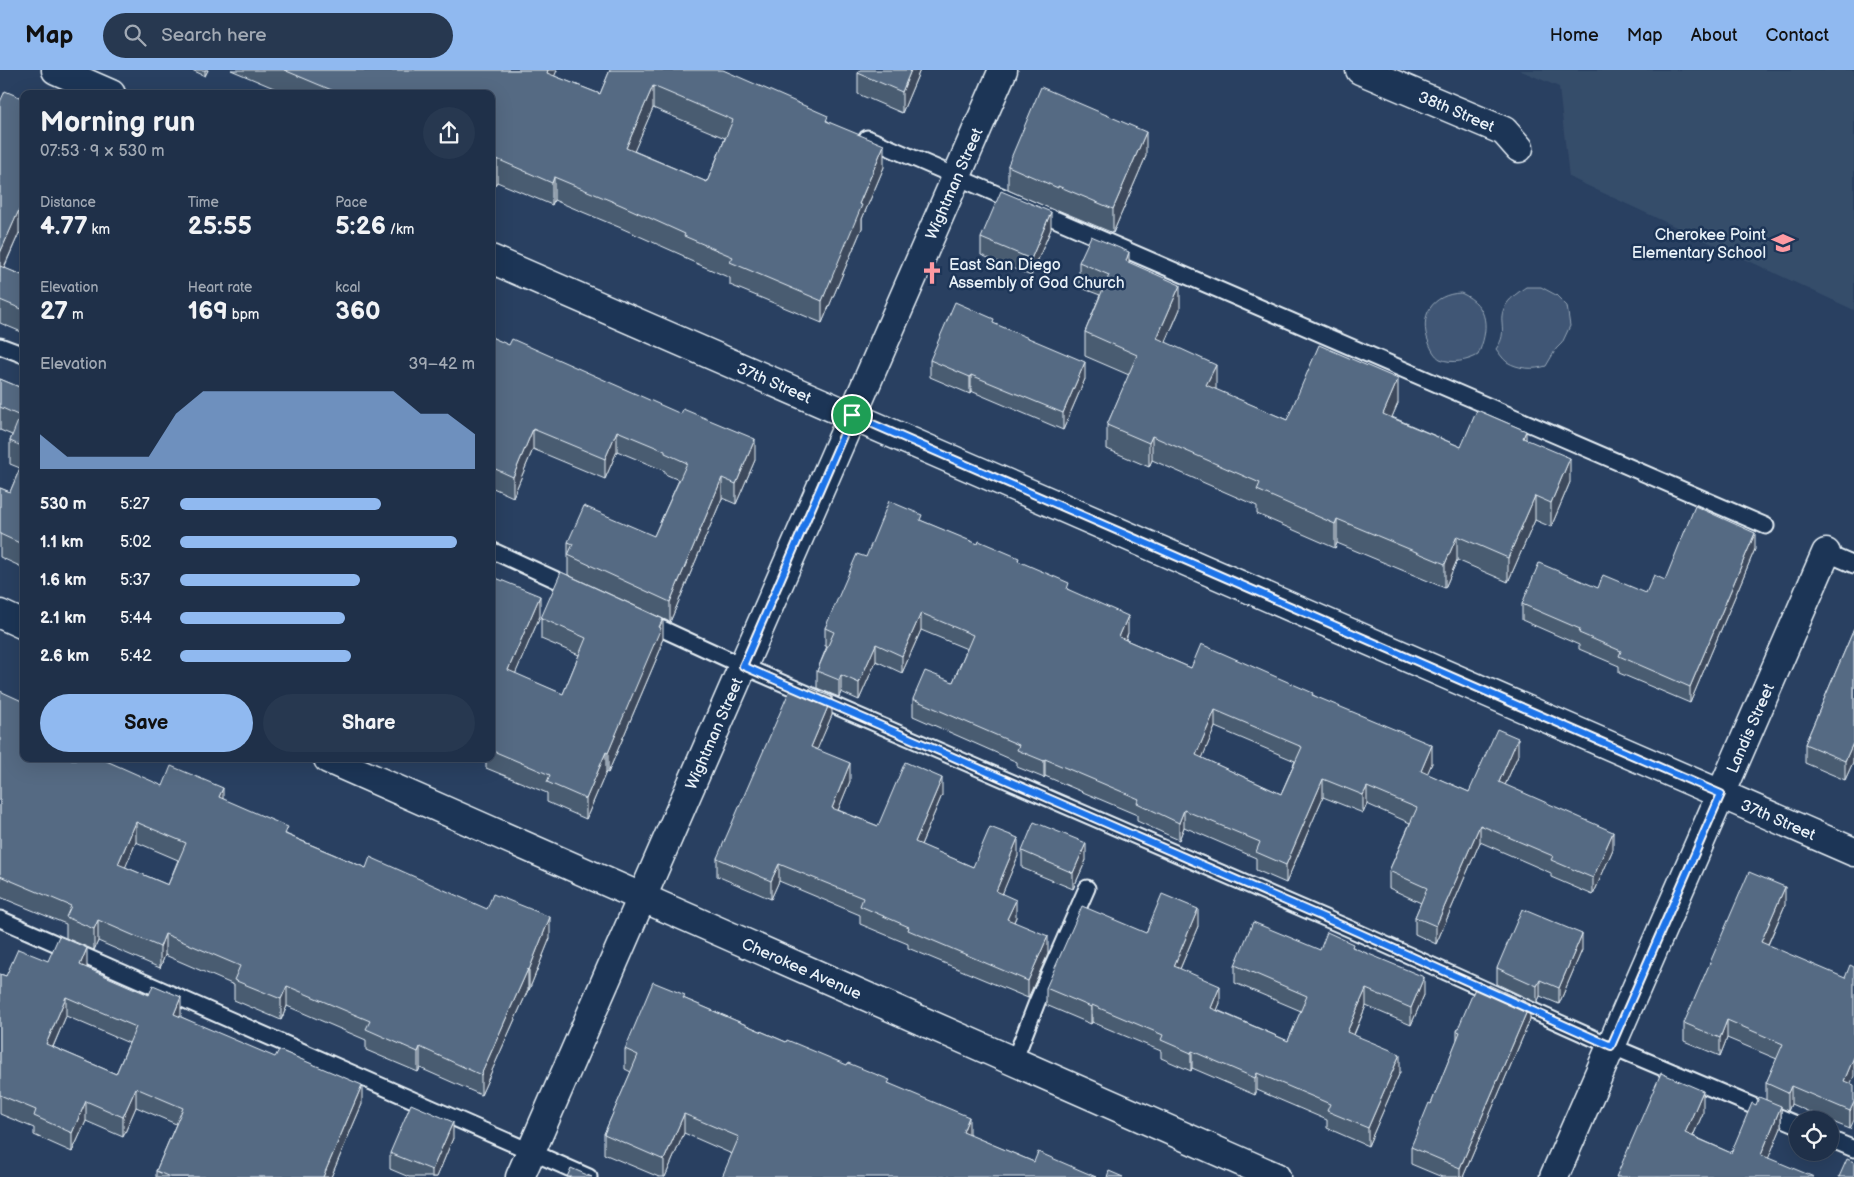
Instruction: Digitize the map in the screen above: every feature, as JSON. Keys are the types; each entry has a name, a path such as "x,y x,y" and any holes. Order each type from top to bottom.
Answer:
{"street":[{"path":"56,70 101,90"},
{"name":"Wightman Street","path":"520,1177 1003,70"},
{"name":"38th Street","path":"1360,70 1504,132 1519,148"},
{"name":"37th Street","path":"495,261 1854,852"},
{"name":"Landis Street","path":"1554,1177 1826,553"},
{"path":"0,614 20,623"},
{"name":"Cherokee Avenue","path":"335,762 1276,1177"}],"lane":[{"path":"857,134 1766,526"},
{"path":"0,346 20,354"},
{"path":"495,552 590,596"},
{"path":"1826,553 1854,565"},
{"path":"635,616 743,666 1330,920 1611,1046 1789,1121"},
{"path":"1014,1062 1037,1002 1087,888"},
{"path":"0,919 589,1177"},
{"path":"1839,1143 1854,1149"}],"shaded area":[{"name":"Cherokee Point Elementary School","path":"1519,70 1854,70 1854,310 1569,177 1559,87"},
{"path":"1526,287 1541,287 1556,295 1567,306 1570,326 1562,343 1546,366 1526,368 1516,366 1507,362 1496,349 1502,336 1503,310 1513,297"},
{"path":"1461,293 1471,298 1482,311 1485,327 1482,345 1478,355 1469,359 1444,361 1436,356 1430,345 1425,324 1427,316 1430,308 1442,297"}],"building":[{"path":"284,70 548,70 547,73 600,94 610,70 723,70 828,116 826,121 884,145 859,204 862,205 822,301 730,262 733,257 684,236 685,234 621,205 554,177 552,183 497,159 495,162 495,90 332,90","holes":["653,86 733,120 707,182 626,148"]},
{"path":"860,70 911,70 902,92 858,73"},
{"path":"1041,87 1146,132 1113,209 1008,166"},
{"path":"5,91 20,97 20,210 0,253 0,102"},
{"path":"1001,191 1051,212 1031,259 981,238"},
{"path":"1091,236 1129,252 1126,261 1180,285 1157,338 1216,365 1206,385 1287,420 1319,345 1398,379 1383,414 1461,447 1477,410 1526,431 1523,438 1570,458 1551,503 1535,496 1508,558 1457,536 1445,564 1337,519 1335,524 1257,490 1260,483 1152,436 1149,443 1107,425 1137,355 1085,332 1109,275 1079,262"},
{"path":"0,266 20,274 20,308 0,300"},
{"path":"955,302 994,319 993,323 1085,362 1063,413 930,360"},
{"path":"495,339 509,345 512,339 681,414 683,409 755,439 736,484 722,478 670,602 568,555 573,544 568,542 584,506 654,536 687,463 665,453 665,451 617,431 605,459 533,429 513,477 495,469"},
{"path":"0,379 20,387 20,416 0,407"},
{"path":"20,416 20,445 10,441"},
{"path":"20,468 20,543 0,534 0,488 10,492"},
{"path":"889,501 922,515 920,520 978,544 979,541 1019,558 1018,561 1069,583 1067,589 1128,616 1119,637 1191,668 1201,644 1313,693 1312,695 1432,745 1421,771 1469,792 1497,729 1518,738 1499,782 1613,832 1593,878 1551,860 1553,856 1480,825 1436,926 1415,917 1427,888 1389,871 1417,808 1367,787 1363,795 1323,779 1286,865 1256,852 1260,842 1184,810 1179,823 1137,803 1139,799 1045,759 1044,761 1017,750 1019,745 913,699 925,671 953,682 973,635 921,613 902,656 876,644 859,683 841,675 839,680 817,671 834,632 825,628 857,554 866,557","holes":["1215,710 1302,747 1281,794 1196,755"]},
{"path":"1695,506 1755,533 1690,687 1619,656 1621,651 1579,633 1580,629 1522,604 1539,563 1598,588 1603,575 1646,593 1654,575 1665,580"},
{"path":"561,572 663,619 659,627 661,628 608,753 606,752 586,799 547,782 550,775 495,752 495,578 540,596 508,670 563,694 586,638 541,618"},
{"path":"1854,629 1854,743 1845,761 1805,744"},
{"path":"792,685 808,692 810,688 832,697 811,747 850,763 832,808 878,826 905,762 942,778 915,842 973,867 990,827 1018,838 996,891 1016,900 1007,919 1048,936 1028,981 908,930 909,927 860,906 863,898 779,864 771,881 717,858"},
{"path":"0,691 20,700 20,762 109,762 163,786 171,766 223,788 219,797 288,827 285,834 366,868 370,857 487,909 493,894 550,917 529,970 481,1075 420,1047 418,1052 366,1029 370,1021 287,986 281,999 234,980 240,966 165,934 160,947 98,920 94,929 66,917 71,906 0,876","holes":["136,822 186,843 168,885 118,864"]},
{"path":"1034,822 1086,843 1073,873 1022,851"},
{"path":"1749,872 1785,887 1761,942 1845,978 1850,965 1854,967 1854,1057 1844,1081 1854,1085 1854,1102 1850,1111 1791,1086 1788,1093 1766,1083 1783,1044 1727,1020 1720,1038 1684,1023"},
{"path":"1162,894 1198,909 1174,966 1220,986 1211,1008 1288,1041 1307,996 1235,965 1253,922 1320,950 1327,932 1353,944 1352,947 1424,977 1411,1008 1366,989 1347,1032 1400,1054 1368,1128 1327,1111 1330,1104 1257,1073 1255,1078 1192,1051 1191,1053 1161,1040 1163,1035 1046,988 1082,906 1146,933"},
{"path":"1522,909 1582,934 1559,988 1540,980 1537,986 1497,968"},
{"path":"59,936 87,948 80,965 149,995 153,985 181,997 174,1014 275,1057 279,1050 362,1085 323,1177 170,1177 156,1171 183,1108 136,1088 123,1117 86,1101 72,1133 34,1116 36,1110 0,1095 0,974 6,976 18,949 48,961","holes":["66,997 136,1027 116,1074 46,1044"]},
{"path":"653,982 685,995 683,998 786,1042 787,1040 847,1065 848,1063 890,1080 888,1083 969,1117 963,1132 1034,1162 1038,1152 1096,1177 722,1177 739,1137 684,1114 664,1160 604,1134 638,1055 625,1049"},
{"path":"1489,985 1530,1004 1460,1168 1411,1147 1429,1103 1431,1104 1460,1032 1457,1031 1476,986 1487,991"},
{"path":"1661,1073 1703,1091 1685,1133 1731,1153 1752,1103 1756,1105 1759,1097 1781,1106 1761,1155 1814,1177 1616,1177"},
{"path":"411,1104 453,1122 432,1170 390,1153"},
{"path":"1847,1159 1854,1162 1854,1177 1839,1177"},
{"path":"571,1168 592,1177 567,1177"},
{"path":"1109,1171 1123,1177 1107,1177"}],"place":[{"name":"Cherokee Point Elementary School","path":"1783,243"},
{"name":"East San Diego Assembly of God Church","path":"932,273"}],"route":[{"path":"852,415 1721,794 1611,1046 1348,928 743,666 852,415"}]}
